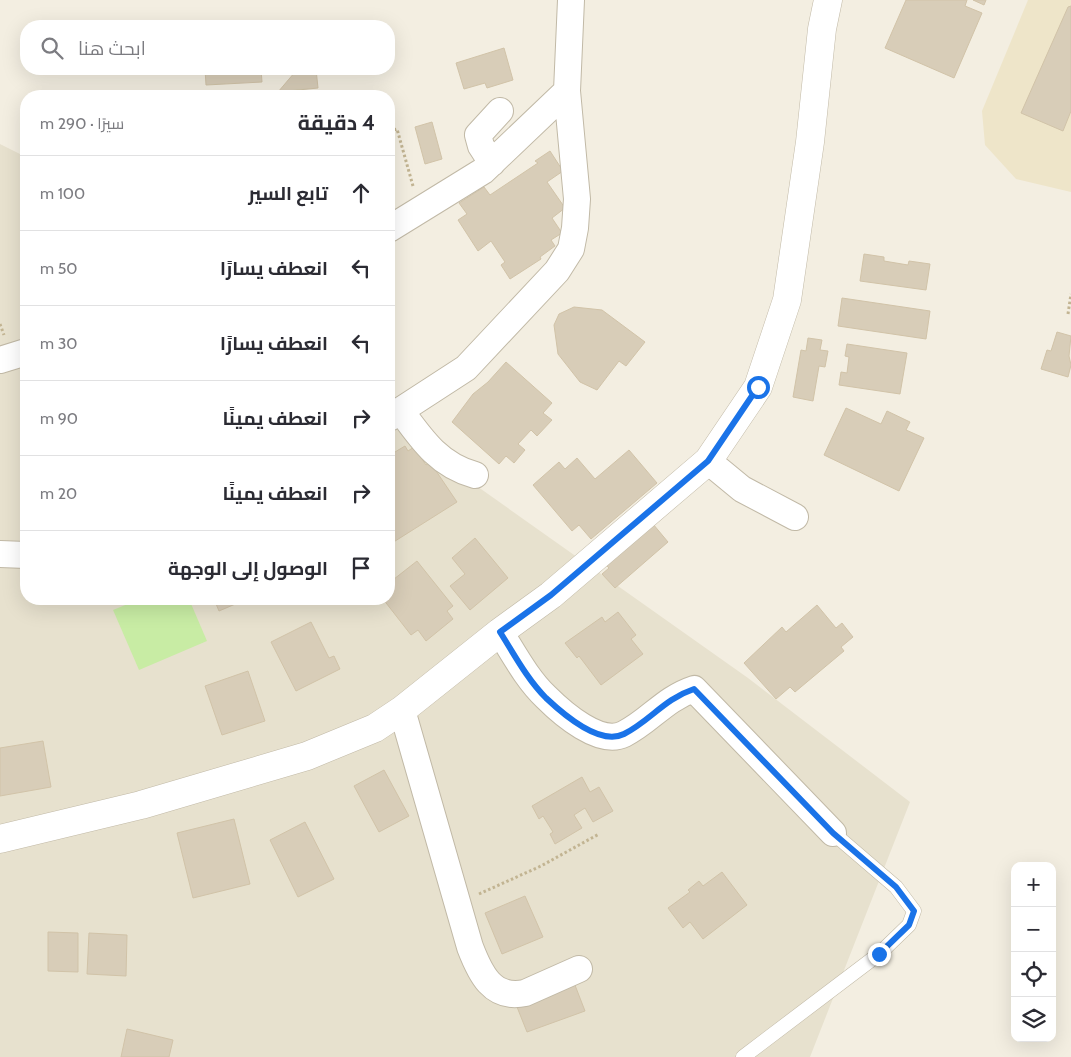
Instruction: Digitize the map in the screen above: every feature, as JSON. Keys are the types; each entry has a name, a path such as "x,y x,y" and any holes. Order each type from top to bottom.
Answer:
{"street":[{"path":"475,474 456,469 442,460 395,415 466,368 557,271 571,249 577,199 567,91 572,0"},
{"path":"0,839 141,806 307,756 374,728 402,710 500,632 551,595 708,461 758,387 787,300 810,142 822,29 828,0"},
{"path":"395,225 419,208 449,192 492,162 567,91"},
{"path":"492,162 481,146 478,135 500,111"},
{"path":"0,360 20,354"},
{"path":"708,461 742,489 795,517"},
{"path":"0,554 20,555"},
{"path":"500,632 546,697 592,733 609,738 624,734 677,694 694,689 833,833"},
{"path":"402,710 457,903 476,963 488,984 494,989 515,995 525,993 579,969"}],"lane":[{"path":"743,1057 879,954 909,925 914,911 896,887 833,833"}],"path":[{"path":"395,130 397,129 419,208"},
{"path":"1068,314 1071,294"},
{"path":"457,903 541,866 599,834"}],"shaded area":[{"path":"1028,0 1071,0 1071,192 1016,179 985,145 982,111"},
{"path":"0,144 20,154 20,605 395,605 395,428 748,678 910,802 810,1057 0,1057"}],"green space":[{"path":"125,605 192,605 207,641 139,670 113,610"}],"building":[{"path":"906,0 967,0 965,6 982,13 954,78 885,48"},
{"path":"973,0 986,0 984,5"},
{"path":"1071,6 1071,111 1063,131 1021,113 1068,7"},
{"path":"504,48 513,80 487,88 485,83 464,89 456,63"},
{"path":"205,75 261,75 262,82 206,85"},
{"path":"292,75 317,75 318,88 280,90"},
{"path":"432,122 442,159 425,164 415,127"},
{"path":"550,151 563,171 547,182 565,208 552,218 562,233 551,240 555,246 540,257 541,259 510,279 501,265 505,262 491,241 478,251 458,220 467,214 459,203 484,187 490,195 538,163 535,161"},
{"path":"864,254 884,257 884,261 908,265 909,261 930,264 926,290 860,281"},
{"path":"842,298 930,311 926,339 838,326"},
{"path":"574,307 602,310 645,342 626,366 619,361 597,390 580,382 558,354 554,325 559,314"},
{"path":"1057,332 1071,336 1069,356 1071,365 1068,377 1041,369 1047,350 1051,351"},
{"path":"808,338 822,340 820,350 828,351 825,367 819,366 813,401 793,397 801,350 806,351"},
{"path":"847,344 907,353 900,394 839,385 841,372 847,373 849,357 845,356"},
{"path":"506,362 552,403 543,413 552,420 537,436 531,430 518,444 525,450 514,463 506,456 499,464 452,422 473,394 488,382"},
{"path":"846,408 881,424 887,411 910,422 906,430 924,438 899,491 824,455"},
{"path":"405,446 408,451 414,447 426,465 430,462 457,502 395,541 395,452"},
{"path":"629,450 657,483 591,539 579,525 572,531 533,485 559,462 565,469 577,458 595,479"},
{"path":"653,524 668,542 615,588 602,574 609,568 606,565"},
{"path":"475,538 508,578 470,610 450,586 465,574 452,558"},
{"path":"417,561 453,606 447,611 453,619 426,641 418,630 411,635 388,605 395,605 395,578"},
{"path":"216,605 233,605 219,611"},
{"path":"817,605 836,628 842,623 853,637 841,647 844,651 795,692 790,687 776,699 744,663 782,627 786,632"},
{"path":"618,612 636,635 631,639 643,654 601,685 579,656 577,658 565,643 602,617 605,622"},
{"path":"311,622 329,658 334,656 340,669 296,691 271,642"},
{"path":"248,671 265,721 222,735 205,686"},
{"path":"43,741 51,787 0,796 0,748"},
{"path":"384,770 409,816 379,832 354,786"},
{"path":"582,777 590,792 599,787 613,811 593,822 585,808 574,815 582,828 555,844 550,834 553,832 543,816 539,819 532,806"},
{"path":"234,819 250,884 193,898 177,833"},
{"path":"305,822 334,879 298,897 270,840"},
{"path":"722,872 747,905 703,939 690,922 683,928 668,908 690,892 688,890 699,881 703,886"},
{"path":"525,896 543,937 502,954 485,913"},
{"path":"48,932 78,933 78,972 48,971"},
{"path":"89,933 127,935 126,976 87,974"},
{"path":"573,980 585,1011 527,1032 515,1002"},
{"path":"127,1029 173,1040 169,1057 121,1057"}],"route":[{"path":"758,387 708,461 551,595 500,632 529,676 546,697 592,733 609,738 624,734 677,694 694,689 706,699 833,833 896,887 914,911 909,925 879,954"}]}
